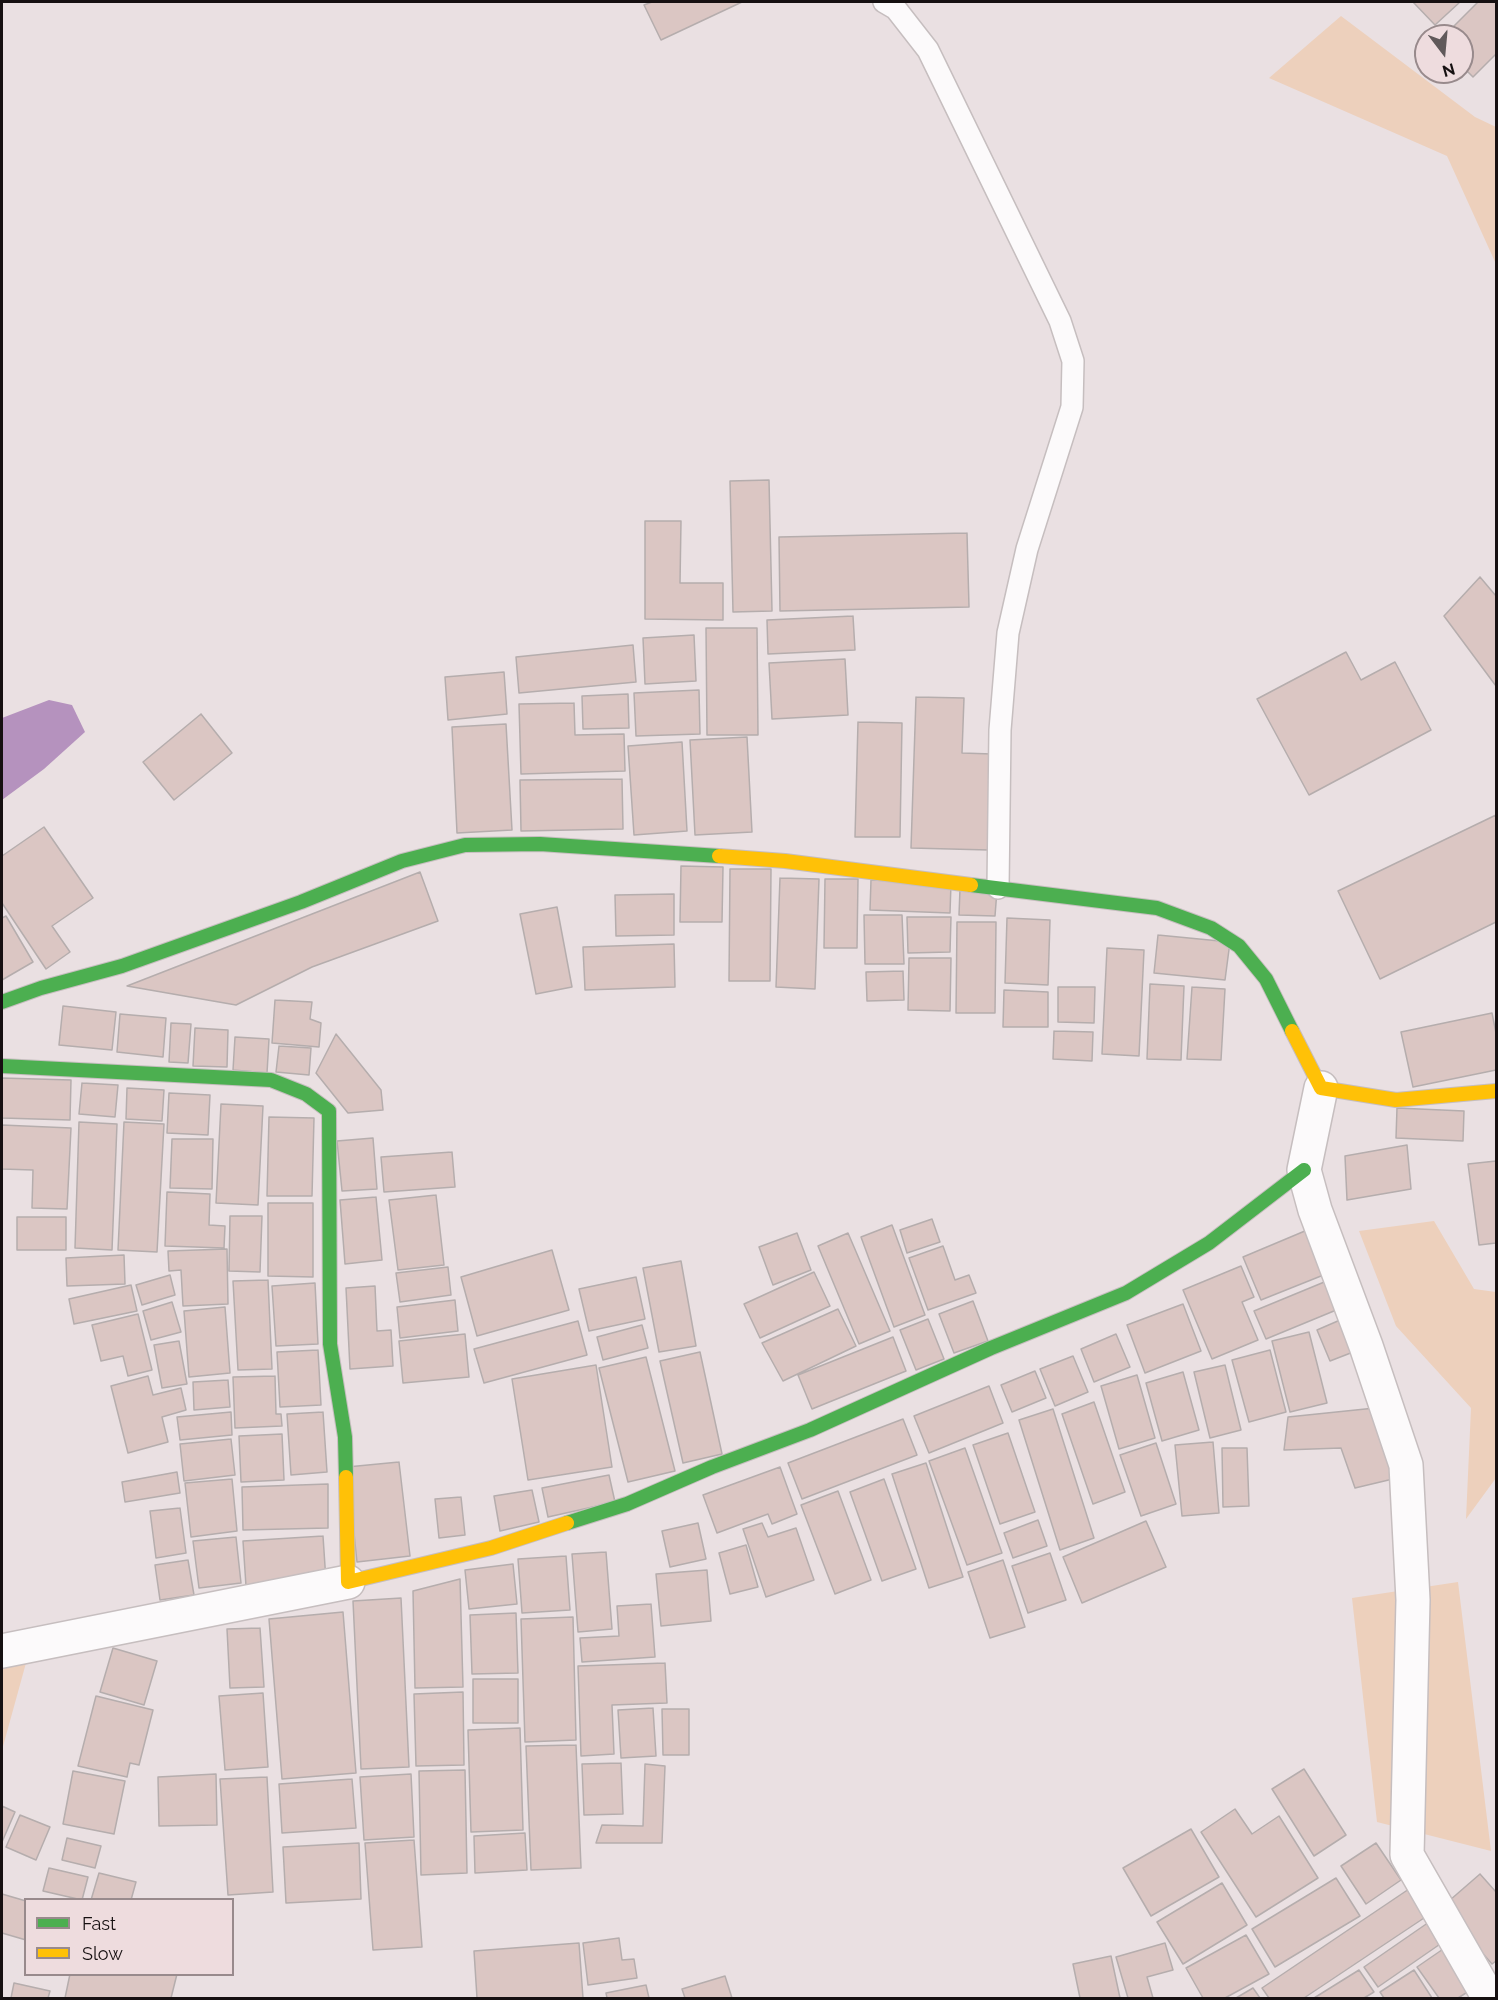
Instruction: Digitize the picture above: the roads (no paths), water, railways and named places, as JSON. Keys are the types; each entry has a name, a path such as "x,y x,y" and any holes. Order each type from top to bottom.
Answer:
{"street":[{"path":"2,1002 40,988 122,966 301,902 402,861 465,845 540,844 785,861 1157,908 1210,928 1239,946 1266,979 1321,1088 1304,1170 1315,1209 1366,1346 1406,1465 1413,1600 1407,1855 1489,1998"},
{"path":"2,1066 272,1080 306,1094 328,1111 330,1344 345,1437 348,1582"},
{"path":"1321,1088 1396,1100 1497,1091"},
{"path":"2,1651 348,1582 491,1548 627,1504 712,1467 810,1430 991,1348 1126,1293 1209,1243 1304,1170"}],"lane":[{"path":"884,2 896,9 928,50 1060,321 1073,361 1072,407 1027,549 1008,633 1000,730 998,888"}]}
